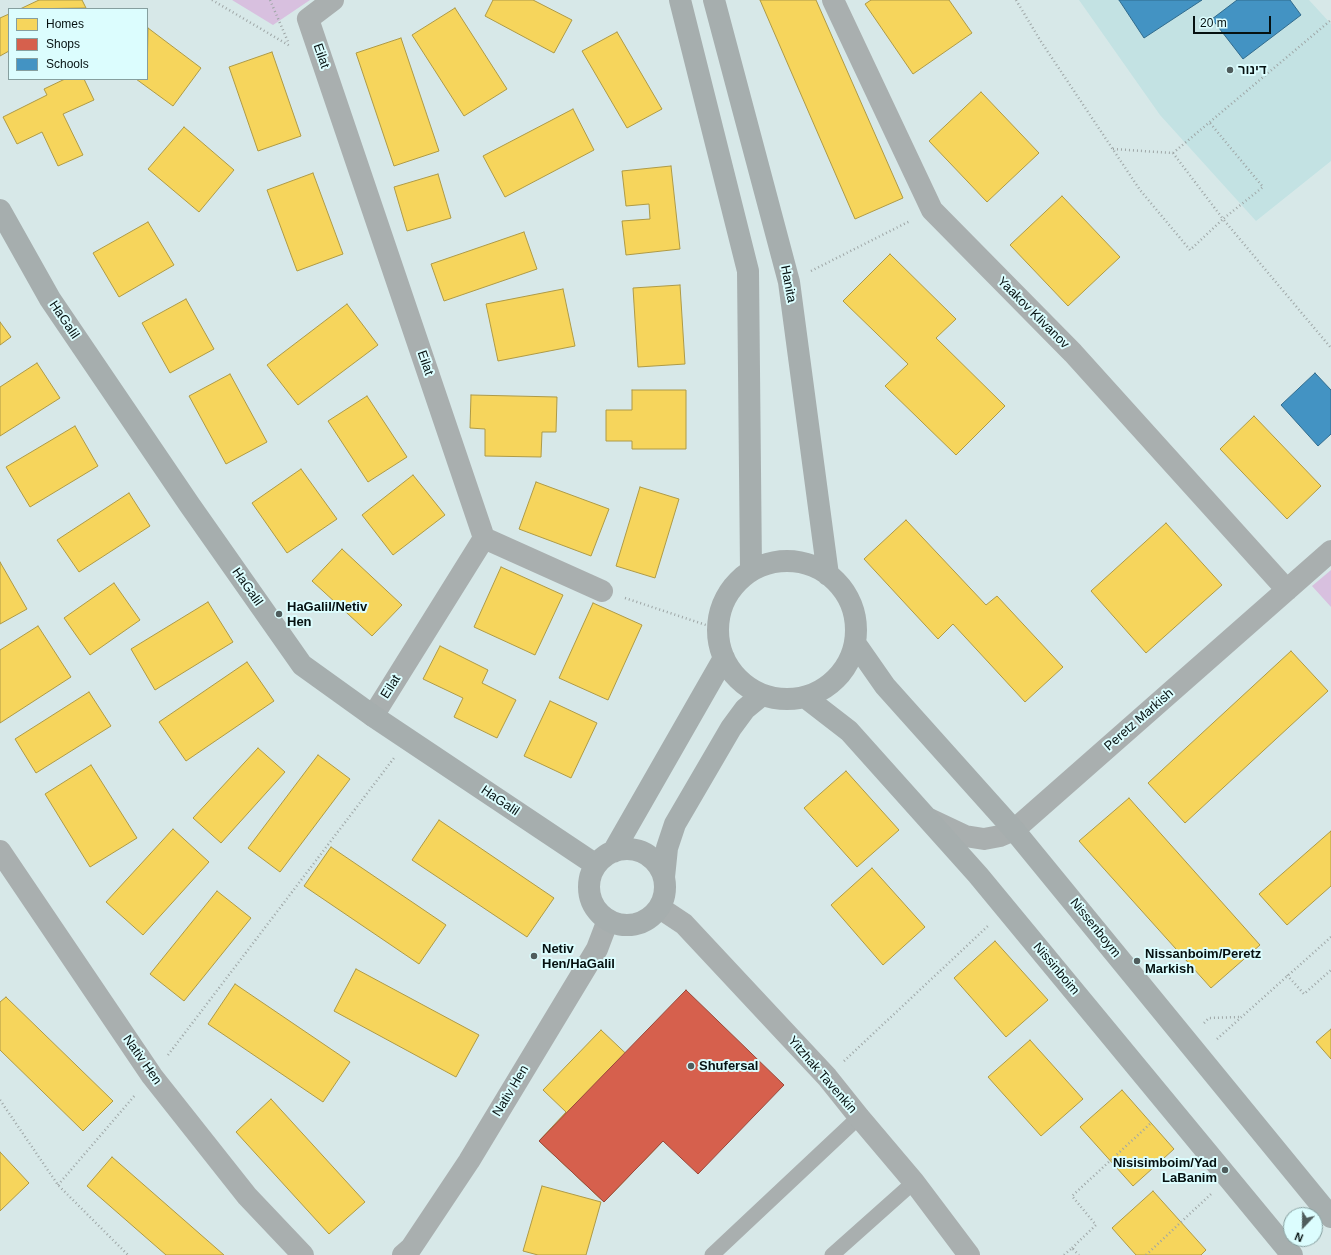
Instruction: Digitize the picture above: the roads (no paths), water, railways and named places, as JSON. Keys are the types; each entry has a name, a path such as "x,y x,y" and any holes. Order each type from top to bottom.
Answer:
{"street":[{"name":"Eilat","path":"333,0 308,19 484,538 372,716"},
{"path":"680,0 748,271 751,570"},
{"name":"Hanita","path":"714,0 789,282 828,575"},
{"name":"Yaakov Klivanov","path":"833,0 932,210 1073,352 1287,590"},
{"name":"HaGalil","path":"0,210 50,300 189,504 302,664 372,716 596,865"},
{"path":"484,538 602,591"},
{"name":"Peretz Markish","path":"929,820 965,836 984,839 1000,836 1014,830 1331,551"},
{"path":"791,561 811,566 828,575 842,588 851,605 856,623 855,643 849,661 838,677 823,689 805,697 784,699 762,695 746,686 733,674 724,658 719,644 718,629 722,606 734,585 751,570 771,563 791,561"},
{"name":"Nissenboym","path":"855,643 885,686 1014,830 1331,1217"},
{"path":"613,852 724,658"},
{"path":"664,878 667,848 675,824 730,728 745,709 762,695"},
{"name":"Nissinboim","path":"805,697 849,731 929,820 1006,910 1292,1255"},
{"path":"626,849 638,851 650,856 659,866 664,878 666,890 660,908 647,920 636,924 625,925 608,920 596,908 590,898 589,886 596,865 604,857 613,852 626,849"},
{"name":"Nativ Hen","path":"0,851 152,1076 247,1196 303,1255"},
{"name":"Yitzhak Tavenkin","path":"660,908 684,924 827,1077 914,1182 970,1255"},
{"name":"Nativ Hen","path":"403,1255 411,1248 469,1161 597,949 608,920"}],"lane":[{"path":"712,1255 859,1117"},
{"path":"832,1255 914,1182"}],"place":[{"name":"דינור","path":"1230,70"},
{"name":"HaGalil/Netiv Hen","path":"279,614"},
{"name":"Netiv Hen/HaGalil","path":"534,956"},
{"name":"Nissanboim/Peretz Markish","path":"1137,961"},
{"name":"Shufersal","path":"691,1066"},
{"name":"Nisisimboim/Yad LaBanim","path":"1225,1170"}]}
